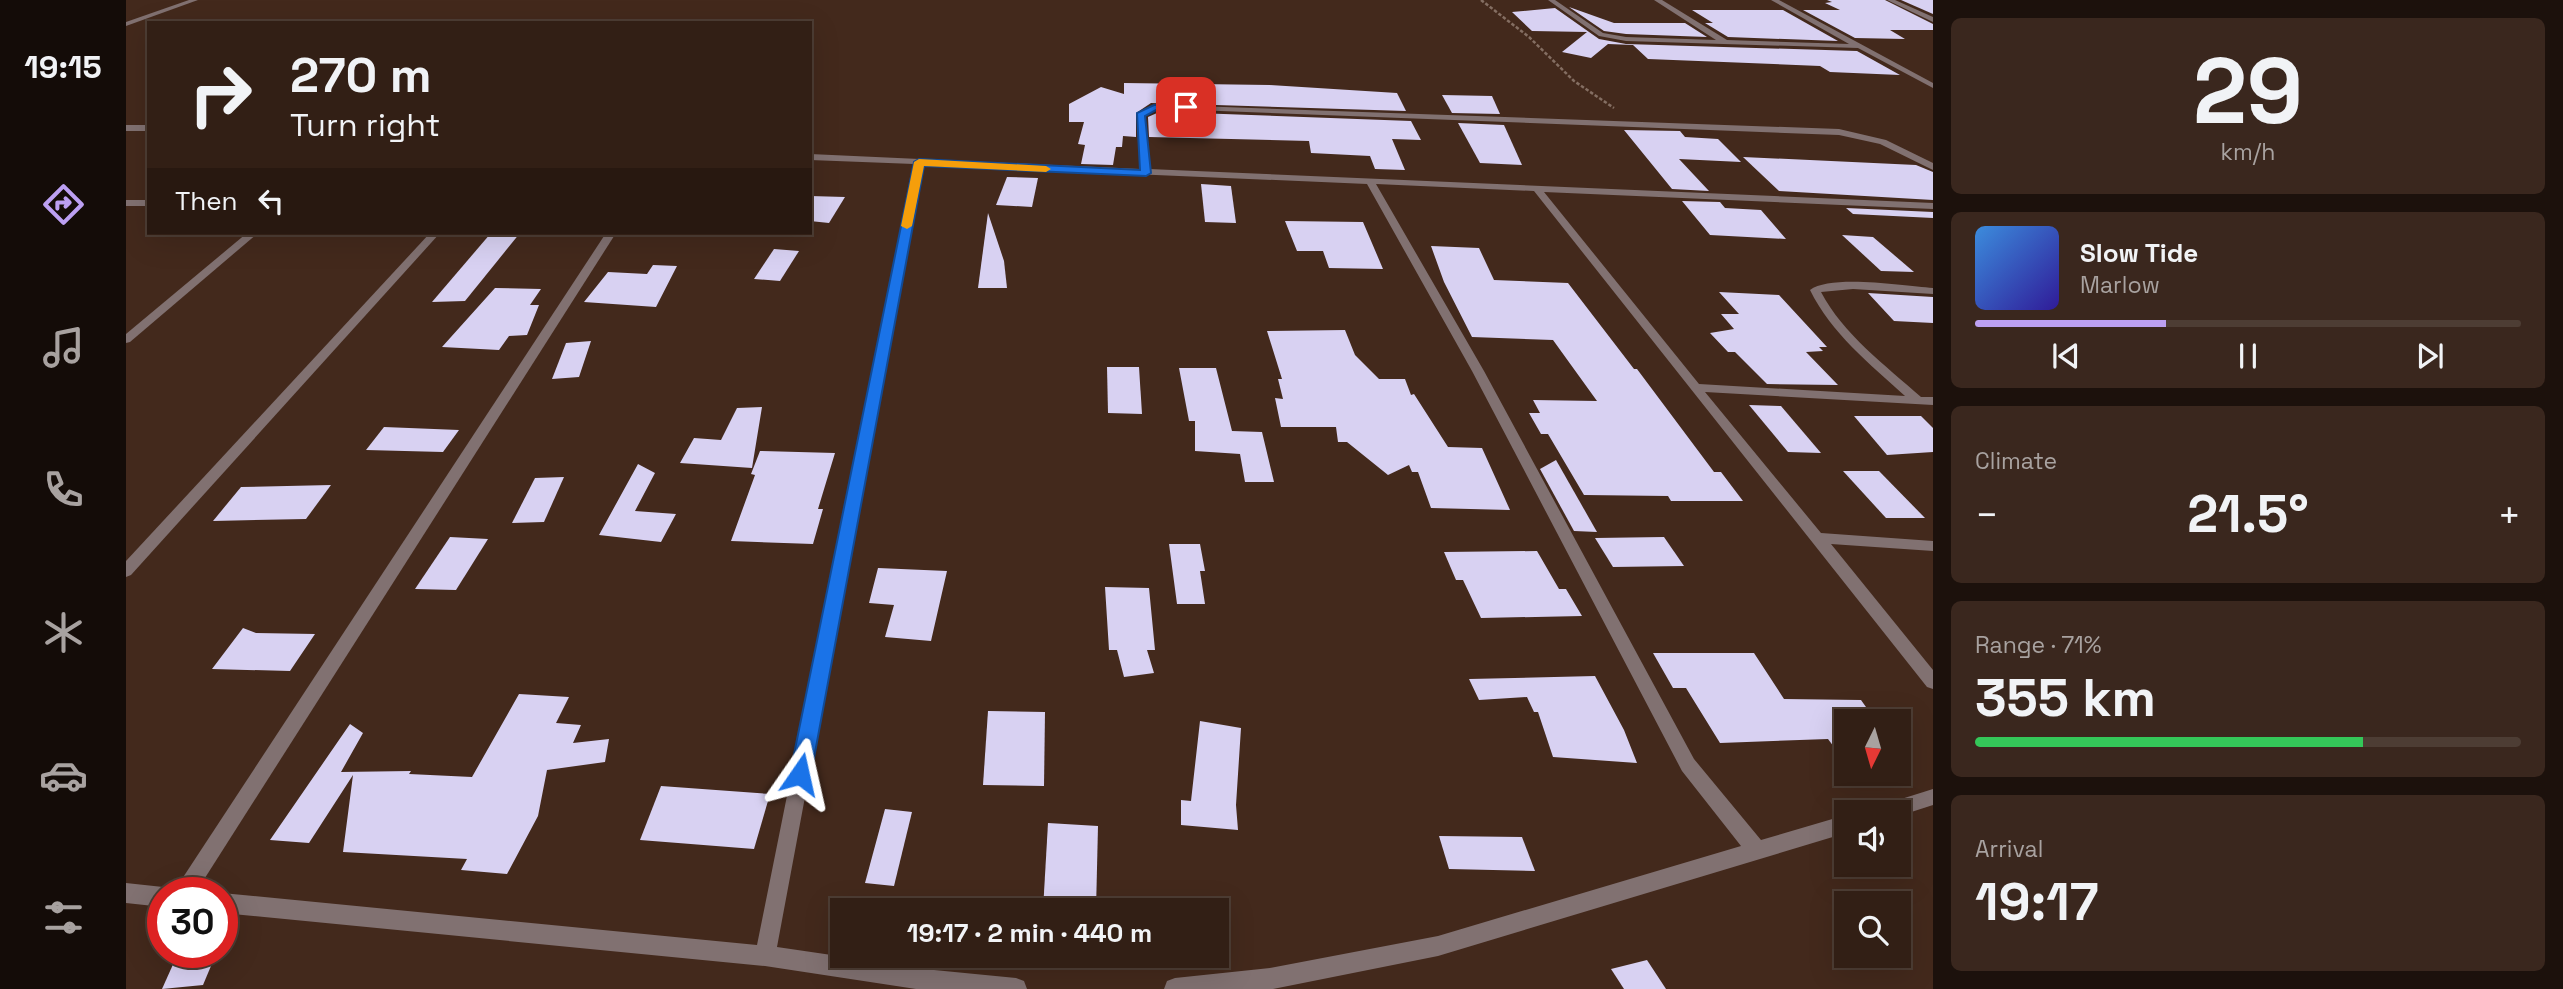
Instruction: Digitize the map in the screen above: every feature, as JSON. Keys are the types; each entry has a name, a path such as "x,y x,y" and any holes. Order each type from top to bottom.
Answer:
{"street":[{"path":"126,24 195,0"},
{"path":"1551,0 1601,35 1626,39 1859,46"},
{"path":"1657,0 1726,42"},
{"path":"1774,0 1933,86"},
{"path":"1890,0 1933,20"},
{"path":"1909,73 1933,73"},
{"path":"1146,173 1139,120 1146,110 1154,108 1854,135 1883,142 1933,167"},
{"path":"126,128 147,128"},
{"path":"812,157 1933,206"},
{"path":"765,956 919,162"},
{"path":"1370,182 1478,371 1688,765 1758,852"},
{"path":"1537,189 1642,326 1697,388 1933,682"},
{"path":"126,203 147,203"},
{"path":"126,340 251,235"},
{"path":"126,570 433,235"},
{"path":"195,877 610,235"},
{"path":"1919,401 1874,362 1828,311 1815,290 1819,287 1840,286 1933,291"},
{"path":"1697,388 1933,401"},
{"path":"1819,538 1933,546"},
{"path":"1911,804 1933,797"},
{"path":"1175,989 1270,979 1438,946 1834,828"},
{"path":"126,893 147,895"},
{"path":"238,905 765,956 934,981 1016,989"}],"path":[{"path":"1481,0 1529,37 1574,81 1641,127"}],"building":[{"path":"1827,0 1885,0 1933,24 1933,30 1890,30 1905,39 1855,38 1803,10 1840,10 1825,3 1832,2"},
{"path":"1901,0 1933,0 1933,14"},
{"path":"1569,7 1614,23 1685,23 1707,37 1604,31"},
{"path":"1555,8 1599,39 1626,44 1857,51 1900,75 1830,72 1820,66 1648,59 1633,45 1608,44 1591,58 1562,52 1587,32 1532,31 1512,12"},
{"path":"1692,10 1783,10 1838,41 1728,37 1705,23 1713,23"},
{"path":"1124,83 1270,85 1397,93 1406,111 1151,103 1136,113 1136,137 1123,136 1122,147 1116,147 1113,165 1081,164 1085,145 1078,144 1084,122 1069,122 1069,104 1101,87 1124,94"},
{"path":"1442,95 1492,96 1500,114 1452,113"},
{"path":"1168,112 1411,121 1421,140 1392,139 1405,170 1375,169 1370,156 1311,153 1309,141 1149,137 1148,117"},
{"path":"1458,123 1504,125 1522,165 1480,163"},
{"path":"1624,130 1680,131 1685,137 1718,139 1741,162 1679,159 1709,191 1672,189"},
{"path":"1743,157 1916,165 1933,172 1933,200 1779,191"},
{"path":"1007,177 1038,178 1032,207 996,205"},
{"path":"1201,184 1231,186 1236,223 1205,222"},
{"path":"812,196 845,197 829,223 812,221"},
{"path":"1682,201 1720,202 1725,208 1761,210 1786,239 1710,235"},
{"path":"1846,208 1933,212 1933,218 1853,214"},
{"path":"988,213 1004,261 1007,288 978,288"},
{"path":"1285,221 1363,222 1383,269 1329,268 1323,251 1297,251"},
{"path":"489,235 518,235 465,301 432,302"},
{"path":"1842,235 1873,237 1914,272 1881,271"},
{"path":"1431,246 1479,248 1494,280 1568,283 1714,472 1721,472 1743,501 1671,501 1668,496 1584,495 1548,434 1541,434 1529,413 1540,413 1533,400 1597,401 1553,340 1472,337 1444,282"},
{"path":"774,249 799,251 780,281 754,279"},
{"path":"653,265 677,266 656,307 584,302 608,272 647,274"},
{"path":"495,288 541,289 530,305 539,305 527,335 509,336 499,350 442,347"},
{"path":"1719,292 1779,295 1827,347 1819,347 1823,351 1806,352 1838,385 1767,384 1735,352 1728,352 1710,333 1734,329 1721,314 1739,314"},
{"path":"1868,293 1933,297 1933,323 1894,321"},
{"path":"1345,330 1355,355 1379,379 1405,379 1411,395 1414,394 1448,447 1482,448 1510,510 1431,508 1418,472 1412,472 1409,465 1388,475 1347,442 1338,442 1336,427 1281,427 1275,398 1283,399 1278,379 1282,379 1267,331"},
{"path":"591,341 579,377 552,379 566,343"},
{"path":"1107,367 1139,367 1142,414 1108,413"},
{"path":"1179,368 1216,368 1232,431 1262,432 1274,482 1245,482 1240,454 1195,451 1195,421 1189,421"},
{"path":"1749,405 1781,406 1821,453 1788,452"},
{"path":"762,407 752,468 680,463 694,438 721,440 737,408"},
{"path":"1854,416 1921,416 1933,428 1933,452 1887,455"},
{"path":"384,427 459,430 443,452 366,450"},
{"path":"760,451 835,453 818,509 823,509 813,544 731,541 755,475 751,474"},
{"path":"1556,460 1597,532 1574,531 1540,469"},
{"path":"638,464 655,473 635,511 676,514 661,542 599,535"},
{"path":"1843,471 1879,471 1925,518 1886,518"},
{"path":"564,477 544,522 512,523 535,478"},
{"path":"331,485 306,519 213,521 241,487"},
{"path":"450,537 488,539 456,590 415,589"},
{"path":"1664,537 1684,566 1613,567 1595,538"},
{"path":"1169,544 1200,544 1205,571 1200,571 1205,604 1177,604"},
{"path":"1537,551 1559,589 1566,589 1582,616 1481,618 1463,580 1456,580 1444,552"},
{"path":"878,568 947,571 931,641 885,637 894,605 869,603"},
{"path":"1105,587 1149,588 1155,650 1147,650 1154,673 1124,677 1117,650 1109,650"},
{"path":"243,628 256,633 315,634 290,671 212,669"},
{"path":"1653,653 1754,653 1784,699 1861,700 1867,709 1834,709 1834,747 1828,739 1720,743 1686,688 1673,688"},
{"path":"1595,676 1624,730 1637,763 1553,757 1538,712 1534,712 1527,697 1479,700 1469,679"},
{"path":"519,694 569,697 556,723 581,725 573,743 609,739 605,762 547,770 538,816 507,874 461,870 467,859 343,852 353,775 309,843 270,840 350,724 363,733 341,772 411,771 409,774 472,777"},
{"path":"988,711 1045,712 1044,786 983,785"},
{"path":"1200,721 1241,728 1236,805 1238,830 1181,825 1181,800 1191,801"},
{"path":"661,786 770,794 754,849 640,840"},
{"path":"885,809 912,812 894,886 865,883"},
{"path":"1048,823 1098,826 1096,898 1044,898"},
{"path":"1439,836 1522,837 1535,871 1449,869"},
{"path":"1647,960 1666,989 1624,989 1611,969"},
{"path":"171,968 210,968 203,985 162,989"}],"slow traffic":[{"path":"907,226 919,162 1046,169"}],"route":[{"path":"800,774 919,162 1146,173 1140,115 1154,108 1186,107"}]}
